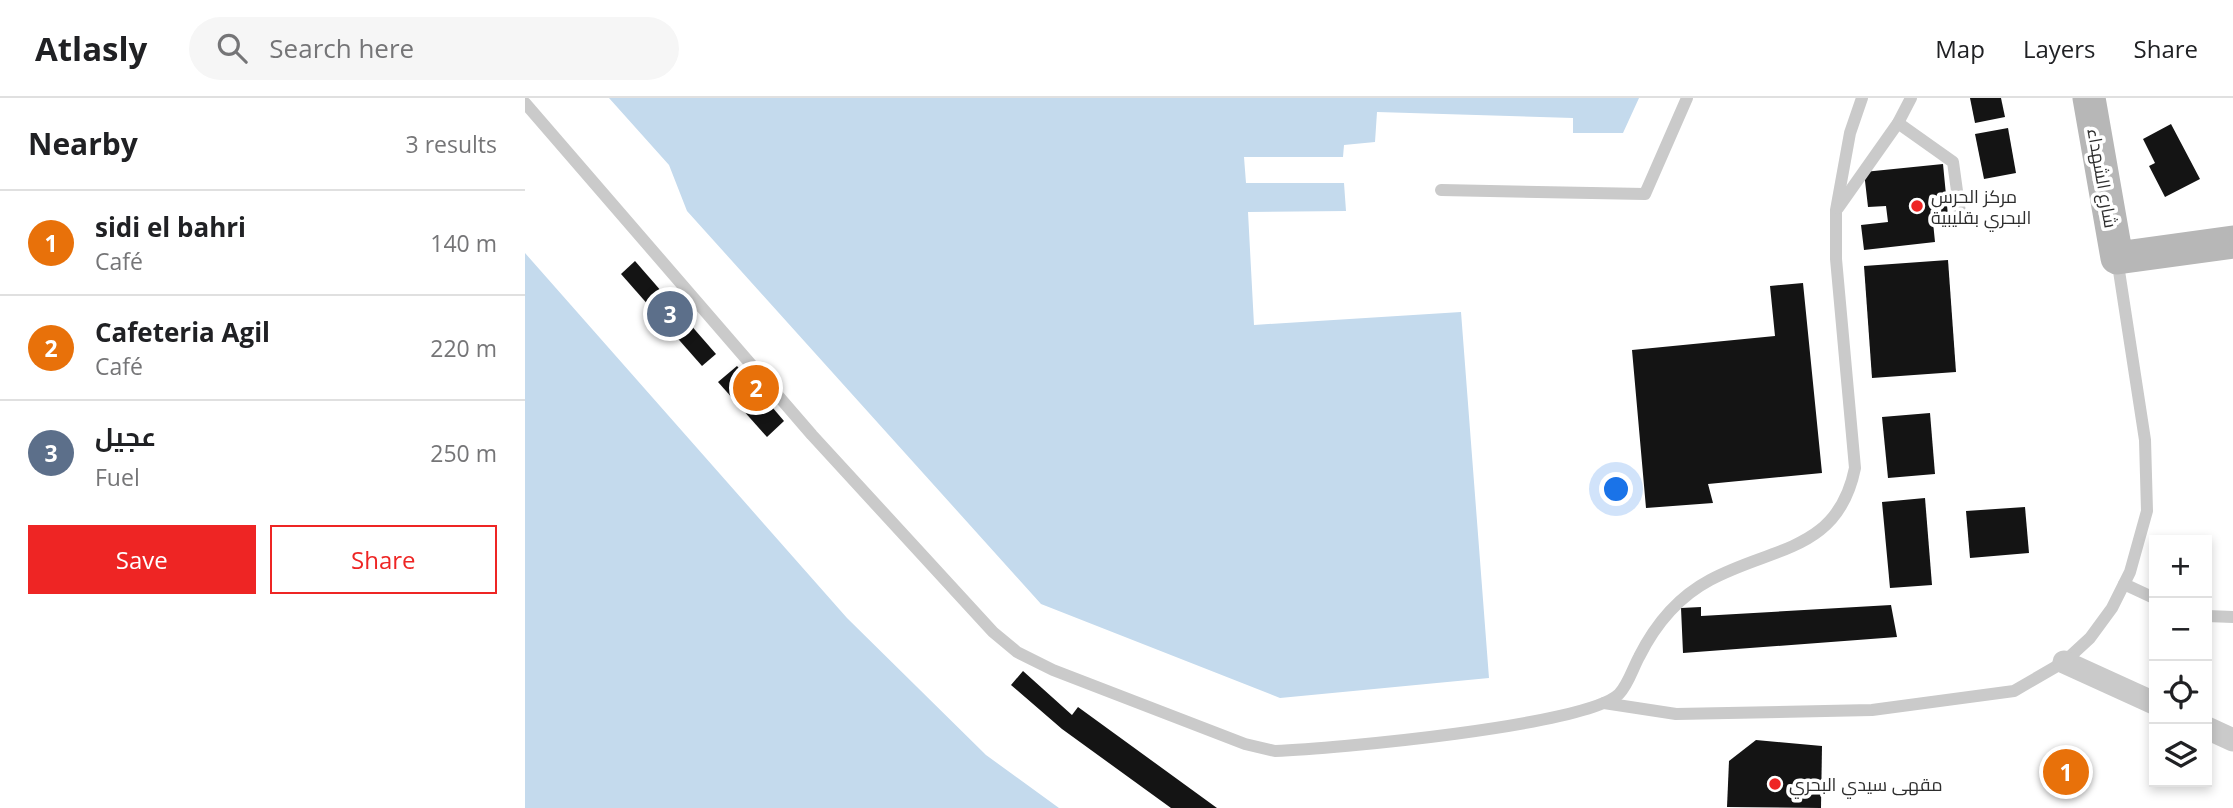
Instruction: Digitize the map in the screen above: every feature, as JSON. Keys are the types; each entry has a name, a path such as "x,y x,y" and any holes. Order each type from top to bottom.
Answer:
{"street":[{"name":"شارع الشهداء","path":"2089,98 2117,258"},
{"path":"2117,258 2233,242"},
{"path":"2064,662 2149,701"},
{"path":"2212,730 2233,740"}],"lane":[{"path":"1441,190 1646,194 1687,98"},
{"path":"525,103 812,435 993,632 1017,652 1053,670 1245,744 1275,751 1558,718 1605,703 1619,693 1645,644 1684,596 1710,579 1806,541 1826,528 1850,491 1855,468 1836,259 1836,210 1850,133 1862,98"},
{"path":"1836,210 1898,123 1911,98"},
{"path":"1898,123 1953,162 1961,220"},
{"path":"1605,703 1677,714 1872,710 2014,691 2064,662 2090,638 2124,584 2147,511 2145,440 2117,258"},
{"path":"2124,584 2149,596"},
{"path":"2212,616 2233,617"}],"water":[{"path":"609,98 1639,98 1623,133 1573,133 1573,118 1377,112 1375,142 1344,145 1343,157 1244,157 1246,183 1344,183 1346,211 1248,212 1254,325 1461,312 1489,678 1280,698 1041,604 687,211 669,165"},
{"path":"525,253 847,618 986,755 1059,808 525,808"}],"building":[{"path":"1970,98 2001,98 2005,117 1975,123"},
{"path":"2171,124 2200,179 2165,197 2149,166 2155,163 2143,139"},
{"path":"2008,128 2016,173 1984,179 1975,134"},
{"name":"مركز الحرس البحري بقليبية","path":"1943,164 1949,226 1933,222 1935,242 1864,250 1861,225 1888,222 1886,206 1868,207 1864,172"},
{"path":"1948,260 1956,372 1872,378 1864,266"},
{"path":"635,261 716,354 702,366 621,274"},
{"path":"1803,283 1822,473 1708,484 1713,503 1646,508 1632,350 1775,336 1770,286"},
{"path":"737,366 784,421 767,437 718,382"},
{"path":"1930,413 1935,474 1888,478 1882,417"},
{"path":"1925,498 1932,585 1890,588 1882,502"},
{"path":"2025,507 2029,553 1970,558 1966,511"},
{"path":"1891,605 1897,637 1683,653 1681,608 1701,607 1701,616"},
{"path":"1023,671 1072,715 1078,707 1217,808 1171,808 1062,729 1011,685"},
{"name":"مقهى سيدي البحري","path":"1756,740 1822,746 1821,808 1727,807 1729,761"}],"place":[{"name":"مركز الحرس البحري بقليبية","path":"1917,206"},
{"name":"عجيل","path":"670,314"},
{"name":"Cafeteria Agil","path":"756,388"},
{"name":"sidi el bahri","path":"2066,772"},
{"name":"مقهى سيدي البحري","path":"1775,784"}]}
